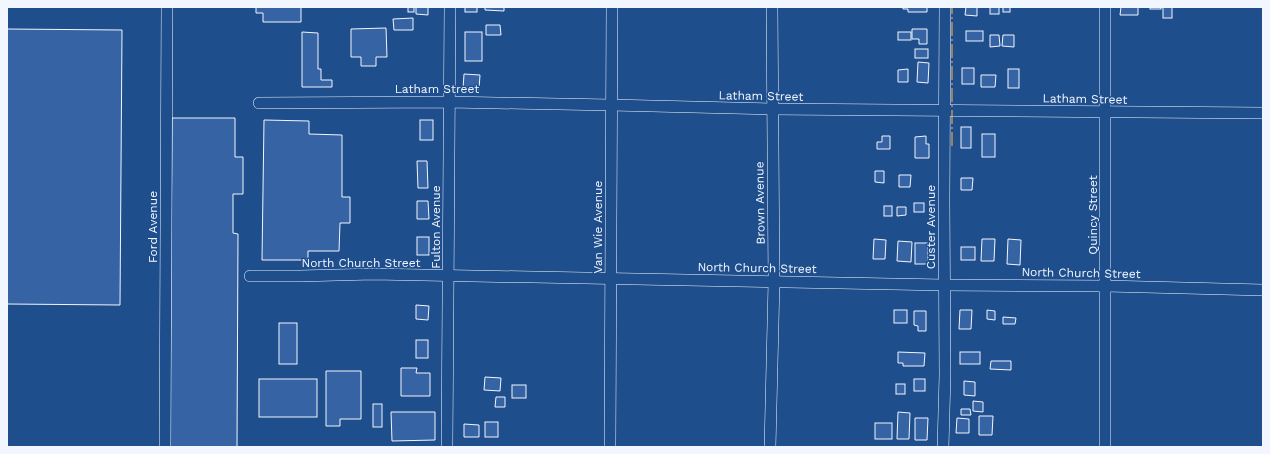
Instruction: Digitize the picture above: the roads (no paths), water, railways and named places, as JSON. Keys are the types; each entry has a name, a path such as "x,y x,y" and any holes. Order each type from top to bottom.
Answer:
{"street":[{"name":"Ford Avenue","path":"165,447 168,7"},
{"name":"Fulton Avenue","path":"448,447 450,7"},
{"name":"Van Wie Avenue","path":"610,447 612,7"},
{"name":"Brown Avenue","path":"770,447 774,282 772,7"},
{"name":"Custer Avenue","path":"943,447 945,7"},
{"name":"Quincy Street","path":"1105,7 1105,447"},
{"name":"Latham Street","path":"259,103 449,102 772,110 1263,113"},
{"name":"North Church Street","path":"250,276 373,274 1263,290"}]}
